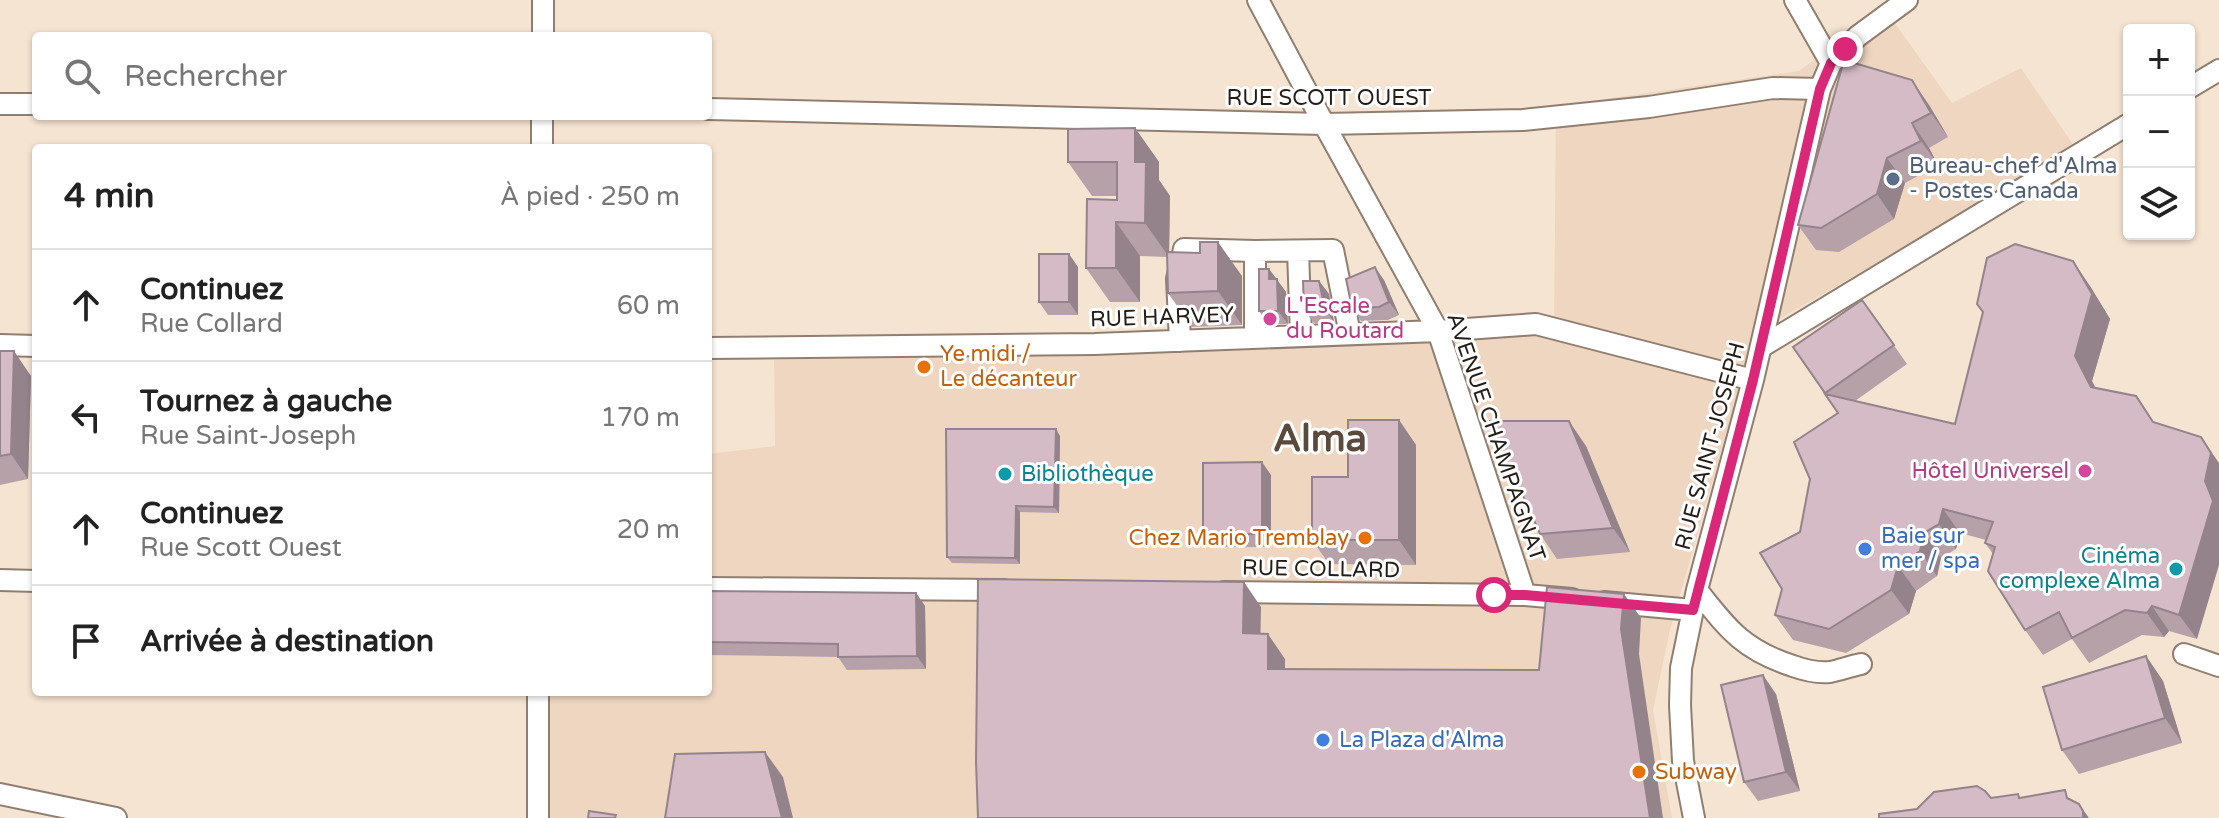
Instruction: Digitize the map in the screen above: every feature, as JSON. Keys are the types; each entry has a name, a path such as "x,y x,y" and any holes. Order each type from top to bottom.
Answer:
{"street":[{"path":"543,0 543,32"},
{"name":"AVENUE CHAMPAGNAT","path":"1258,0 1438,331 1525,595"},
{"path":"1795,0 1831,63"},
{"path":"1820,89 1831,63 1858,36 1907,0"},
{"path":"2195,84 2219,70"},
{"name":"RUE SCOTT OUEST","path":"712,109 1324,124 1523,120 1649,107 1773,88 1820,89"},
{"name":"RUE SAINT-JOSEPH","path":"1694,818 1683,761 1681,668 1695,600 1761,347 1820,89"},
{"path":"0,104 32,104"},
{"path":"542,120 542,144"},
{"path":"1761,347 2123,128"},
{"path":"1180,341 1177,279 1184,249 1333,250 1350,334"},
{"path":"1255,251 1255,338"},
{"path":"1298,251 1301,336"},
{"name":"RUE HARVEY","path":"712,348 1082,344 1438,331 1539,324 1753,380"},
{"path":"0,345 32,346"},
{"path":"0,580 32,581"},
{"path":"712,588 1030,590"},
{"name":"RUE COLLARD","path":"1205,592 1695,600"},
{"path":"1695,600 1749,647 1778,661 1804,670 1829,672 1861,664"},
{"path":"2184,654 2219,666"},
{"path":"538,696 538,818"},
{"path":"0,794 116,818"}],"shaded area":[{"path":"1884,8 1952,103 2021,68 2076,149 1755,333 1670,630 1653,710 1672,818 528,818 527,696 712,696 712,454 775,446 774,360 1554,333 1556,106 1799,71"}],"building":[{"path":"1844,60 1912,80 1931,113 1912,123 1921,141 1887,158 1877,194 1821,228 1798,225"},
{"path":"1135,128 1135,162 1146,162 1145,223 1116,222 1116,268 1086,268 1087,199 1117,200 1117,162 1068,162 1068,129"},
{"path":"1200,242 1218,242 1218,291 1168,293 1167,252 1200,253"},
{"path":"2015,244 2073,261 2092,294 2075,356 2091,387 2136,396 2153,422 2201,437 2211,453 2205,481 2213,501 2179,615 2152,606 2147,613 2125,610 2072,638 2059,612 2025,630 1988,571 1995,547 1985,543 1993,522 1943,509 1939,524 1924,533 1920,551 1898,566 1891,590 1829,629 1775,615 1782,589 1760,553 1800,532 1810,479 1794,442 1838,413 1825,394 1955,424 1983,312 1977,304 1987,258"},
{"path":"1039,254 1069,254 1069,302 1039,302"},
{"path":"1375,267 1389,302 1379,307 1352,308 1346,279"},
{"path":"1259,269 1269,269 1269,279 1277,279 1278,311 1259,311"},
{"path":"1303,281 1319,281 1325,309 1304,310"},
{"path":"1862,300 1894,345 1825,393 1793,347"},
{"path":"0,351 14,351 11,454 0,456"},
{"path":"1348,420 1399,420 1399,540 1312,540 1312,477 1348,477"},
{"path":"1490,421 1569,421 1613,528 1540,534"},
{"name":"Bibliothèque","path":"946,429 1056,429 1054,507 1016,506 1015,558 947,557"},
{"path":"1262,462 1262,534 1203,534 1203,463"},
{"name":"La Plaza d'Alma","path":"978,579 1244,582 1243,633 1268,634 1268,669 1539,670 1547,587 1624,594 1621,629 1650,818 978,818"},
{"path":"712,591 916,593 917,656 838,657 838,644 712,642"},
{"path":"2146,656 2165,718 2062,750 2043,687"},
{"path":"1763,675 1786,772 1744,782 1721,685"},
{"path":"765,752 782,818 665,818 675,754"},
{"path":"1977,786 1991,798 2018,794 2019,798 2065,790 2067,798 2079,804 2083,818 1879,818 1879,814 1917,809 1934,792"},
{"path":"589,811 616,815 615,818 588,818"}],"place":[{"name":"Bureau-chef d'Alma - Postes Canada","path":"1893,179"},
{"name":"L'Escale du Routard","path":"1270,319"},
{"name":"Ye midi / Le décanteur","path":"924,367"},
{"name":"Hôtel Universel","path":"2085,471"},
{"name":"Bibliothèque","path":"1005,474"},
{"name":"Chez Mario Tremblay","path":"1365,538"},
{"name":"Baie sur mer / spa","path":"1865,549"},
{"name":"Cinéma complexe Alma","path":"2176,569"},
{"name":"La Plaza d'Alma","path":"1323,740"},
{"name":"Subway","path":"1639,772"}],"district":[{"name":"Alma","path":"1320,439"}],"route":[{"path":"1494,595 1693,610 1753,380 1820,89 1831,63 1845,49"}]}
